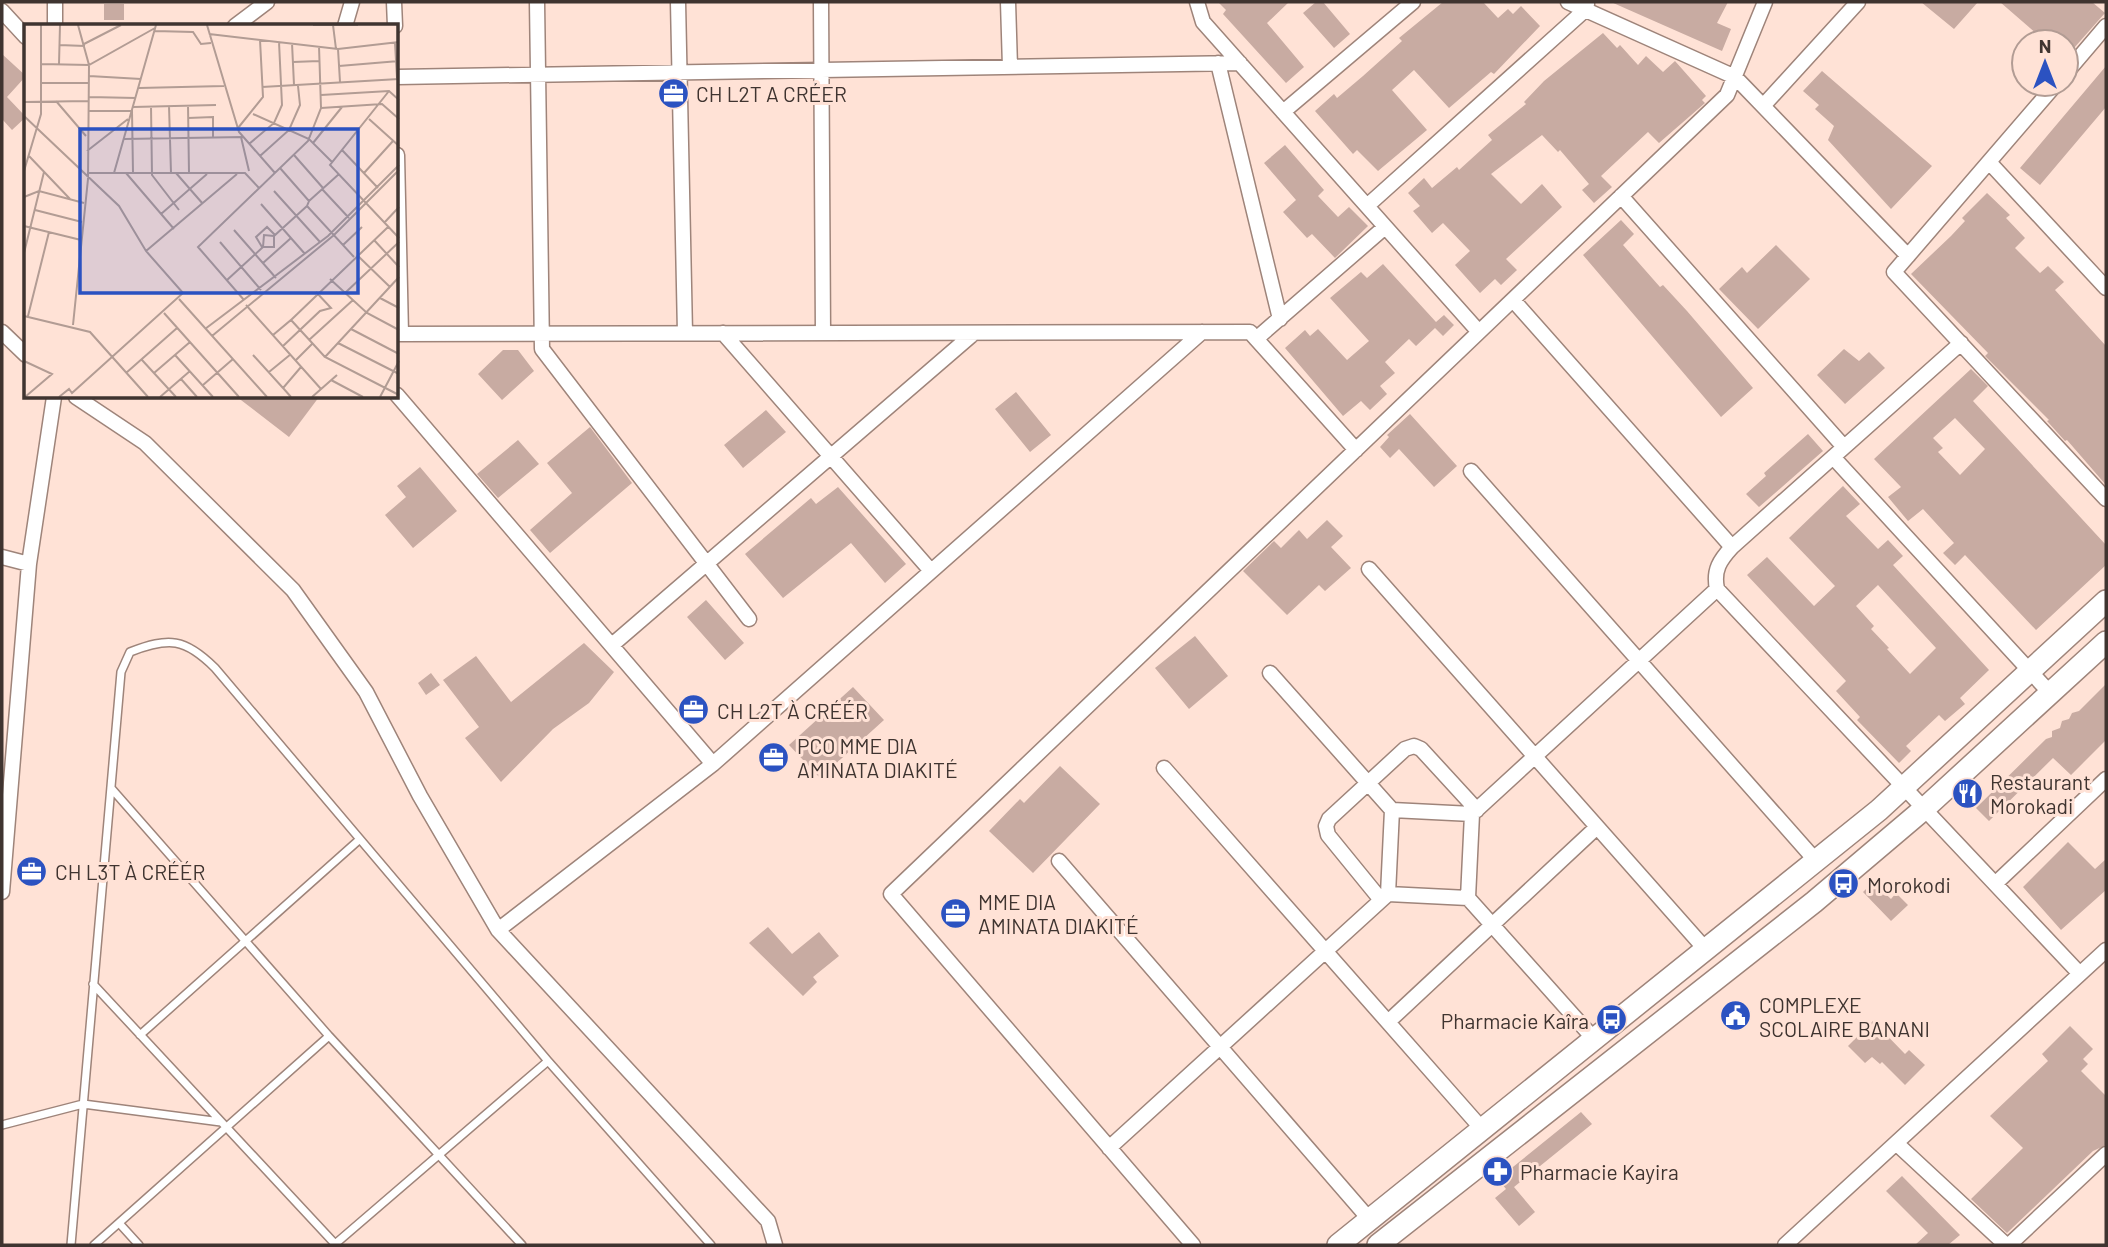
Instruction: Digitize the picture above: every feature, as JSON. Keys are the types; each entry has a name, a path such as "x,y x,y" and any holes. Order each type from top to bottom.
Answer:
{"street":[{"path":"55,2 55,24"},
{"path":"238,24 267,2"},
{"path":"346,24 352,2"},
{"path":"394,2 395,24"},
{"path":"537,2 542,349 749,619"},
{"path":"678,2 685,333"},
{"path":"821,2 823,333"},
{"path":"1008,2 1010,67"},
{"path":"1197,2 1203,22 1479,332"},
{"path":"1283,112 1413,2"},
{"path":"1568,2 1587,6 1735,77 1908,256"},
{"path":"1193,1245 891,894 1727,95 1765,2"},
{"path":"1763,106 1858,2"},
{"path":"1367,206 1587,6"},
{"path":"2,11 24,35"},
{"path":"2080,57 2106,26"},
{"path":"1218,63 1280,319"},
{"path":"399,77 1240,63"},
{"path":"2044,98 1895,272 2106,499"},
{"path":"1989,162 2106,288"},
{"path":"1621,196 1839,452 2051,694"},
{"path":"1256,340 1385,227"},
{"path":"1513,300 1732,547"},
{"path":"2,332 24,353"},
{"path":"612,645 974,332"},
{"path":"498,930 713,764 1202,332"},
{"path":"399,334 1250,332 1356,450"},
{"path":"723,333 931,572"},
{"path":"1961,343 1732,547 1716,570 1717,589 2080,974"},
{"path":"399,397 713,764"},
{"path":"2,892 8,708 54,399"},
{"path":"79,399 145,443 293,590 366,692 420,796 498,930 768,1221 775,1245"},
{"path":"1471,471 1817,862"},
{"path":"2,557 29,564"},
{"path":"1369,569 1707,951"},
{"path":"1595,1040 1468,898 1475,812 1717,589"},
{"path":"1338,1245 1817,862 1905,788 2106,601"},
{"path":"1378,1245 1814,902 1925,808 2106,642"},
{"path":"1109,1148 1384,897 1392,810 1270,673"},
{"path":"1468,898 1384,897 1326,831 1329,819 1405,750 1414,746 1421,750 1475,812"},
{"path":"1164,768 1483,1130"},
{"path":"1995,884 2106,779"},
{"path":"1392,810 1475,812"},
{"path":"1388,1022 1597,827"},
{"path":"1059,861 1370,1220"},
{"path":"1790,1244 2080,974 2103,958"},
{"path":"1896,1143 2008,1245 2106,1154"}],"lane":[{"path":"71,1245 121,672 130,652 153,643 177,642 196,649 215,668 548,1061 711,1245"},
{"path":"111,788 329,1036 522,1245"},
{"path":"140,1035 360,839"},
{"path":"93,984 335,1245 548,1061"},
{"path":"94,1245 329,1036"},
{"path":"2,1125 83,1104 220,1122"},
{"path":"119,1223 139,1245"}],"building":[{"path":"1218,2 1289,2 1267,23 1304,67 1286,83 1223,14 1226,10"},
{"path":"1316,2 1323,2 1350,34 1334,48 1303,13"},
{"path":"1443,2 1483,2 1498,18 1508,9 1513,14 1521,6 1540,26 1494,74 1491,72 1449,108 1414,70 1392,90 1427,130 1378,171 1357,150 1353,154 1315,111 1334,94 1337,98 1363,76 1402,41 1399,38"},
{"path":"1611,2 1728,2 1717,23 1731,29 1722,51"},
{"path":"1921,2 1978,2 1954,29"},
{"path":"2000,2 2092,2 2105,13 2080,41 2080,28 2030,28"},
{"path":"104,4 124,4 124,20 104,20"},
{"path":"1603,33 1617,48 1620,45 1638,65 1646,56 1663,72 1675,61 1706,96 1702,100 1705,103 1659,143 1648,132 1601,176 1612,187 1594,203 1582,190 1589,184 1560,150 1558,152 1542,135 1491,174 1521,204 1542,184 1562,207 1506,259 1517,270 1501,285 1495,279 1480,293 1455,265 1470,251 1443,223 1432,233 1413,211 1420,206 1408,193 1424,178 1432,188 1457,167 1459,170 1492,140 1488,135 1526,104 1524,102 1544,81"},
{"path":"2,54 24,74 24,78 7,97 24,115 24,119 12,130 2,119"},
{"path":"2106,66 2106,107 2040,185 2020,168"},
{"path":"1822,71 1932,166 1891,209 1828,140 1834,126 1815,109 1819,105 1803,91"},
{"path":"1285,145 1324,190 1318,196 1338,217 1349,207 1368,226 1335,258 1312,234 1307,238 1283,212 1296,200 1264,163"},
{"path":"1987,193 2010,215 2006,218 2025,238 2015,248 2040,273 2048,266 2064,282 2055,290 2106,346 2106,485 2047,421 2049,420 1985,356 1988,353 1911,274 1951,236 1965,221 1962,218"},
{"path":"1621,220 1634,234 1623,245 1660,287 1663,285 1687,311 1753,388 1721,417 1583,255"},
{"path":"1776,245 1810,279 1758,329 1719,289 1742,267 1747,273"},
{"path":"1383,264 1436,322 1444,315 1454,325 1443,336 1435,328 1416,346 1409,339 1385,362 1395,373 1380,386 1387,394 1370,410 1361,401 1343,416 1285,348 1305,330 1310,336 1318,329 1347,360 1369,341 1330,298 1361,272 1367,278"},
{"path":"1844,349 1859,361 1869,352 1885,368 1845,404 1817,375"},
{"path":"503,350 518,350 534,371 502,400 478,374"},
{"path":"1971,369 1988,386 1973,401 2106,545 2106,565 2036,630 1965,555 1955,565 1943,553 1954,543 1923,509 1908,521 1888,497 1901,487 1874,459","holes":["1955,418 1985,449 1960,475 1938,452 1943,448 1933,438"]},
{"path":"1016,392 1051,435 1030,452 995,409"},
{"path":"240,399 318,399 289,437"},
{"path":"766,410 786,432 743,468 724,445"},
{"path":"1410,414 1457,466 1434,487 1399,449 1390,458 1380,447 1389,437 1387,435"},
{"path":"590,427 632,483 550,553 530,530 572,493 547,463"},
{"path":"1808,434 1823,451 1759,507 1746,494 1766,476 1764,473"},
{"path":"518,440 539,464 498,498 477,474"},
{"path":"420,467 457,511 413,548 385,515 406,497 397,486"},
{"path":"1843,486 1860,504 1846,516 1878,549 1888,540 1903,556 1893,565 1989,670 1960,698 1965,704 1945,721 1939,715 1906,746 1911,751 1899,763 1857,720 1860,717 1836,691 1846,681 1747,575 1767,557 1814,606 1835,586 1789,538","holes":["1878,585 1936,648 1910,674 1871,629 1874,626 1856,606"]},
{"path":"838,487 906,564 885,583 851,543 783,598 745,554 811,498 816,504"},
{"path":"1327,520 1343,536 1331,547 1351,568 1325,591 1319,585 1287,615 1243,571 1274,541 1281,548 1299,530 1307,539"},
{"path":"706,600 744,643 725,660 687,617"},
{"path":"1195,636 1228,676 1189,709 1155,668"},
{"path":"584,643 614,672 589,703 553,729 501,782 465,738 479,727 443,680 476,656 511,702"},
{"path":"431,673 440,685 426,695 418,683"},
{"path":"2106,684 2106,740 2071,775 2053,758 1989,821 1976,808 2046,739 2052,737 2052,731 2060,728 2062,721 2079,711"},
{"path":"853,687 884,720 820,778 789,745"},
{"path":"1060,766 1100,804 1033,873 989,831 1020,799 1024,803"},
{"path":"2068,842 2095,869 2106,859 2106,890 2061,930 2023,887"},
{"path":"1873,882 1891,899 1896,893 1908,905 1891,921 1863,892"},
{"path":"768,927 792,954 819,932 839,956 813,977 817,982 803,996 749,943"},
{"path":"1873,1021 1905,1054 1909,1050 1925,1065 1905,1085 1882,1062 1880,1064 1872,1057 1865,1063 1848,1046"},
{"path":"2070,1026 2093,1049 2083,1059 2088,1064 2081,1071 2106,1096 2106,1145 2093,1151 2007,1233 1971,1199 2023,1148 1990,1116 2048,1061 2042,1054"},
{"path":"1581,1112 1592,1124 1514,1187 1535,1212 1519,1226 1495,1198 1506,1189 1498,1179"},
{"path":"1902,1176 1960,1235 1948,1245 1915,1245 1928,1233 1886,1191"}],"place":[{"name":"CH L2T A CRÉER","path":"673,93"},
{"name":"CH L2T À CRÉÉR","path":"694,710"},
{"name":"PCO MME DIA AMINATA DIAKITÉ","path":"774,757"},
{"name":"Restaurant Morokadi","path":"1967,793"},
{"name":"CH L3T À CRÉÉR","path":"32,871"},
{"name":"Morokodi","path":"1844,884"},
{"name":"MME DIA AMINATA DIAKITÉ","path":"955,913"},
{"name":"COMPLEXE SCOLAIRE BANANI","path":"1736,1016"},
{"name":"Pharmacie Kaîra","path":"1612,1020"},
{"name":"Pharmacie Kayira","path":"1497,1171"}]}
